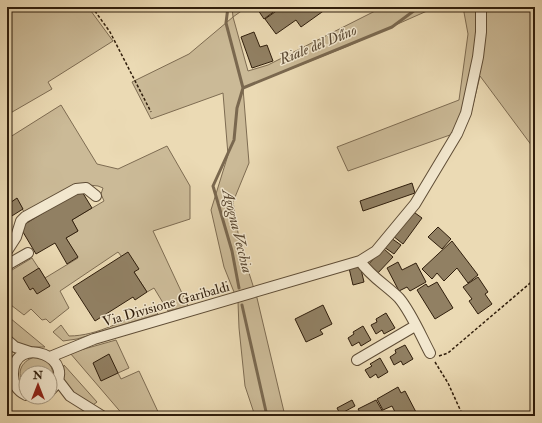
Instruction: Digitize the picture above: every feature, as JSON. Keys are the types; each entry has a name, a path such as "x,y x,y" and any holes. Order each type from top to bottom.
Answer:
{"street":[{"name":"Via Divisione Garibaldi","path":"50,357 94,339 360,262 376,251 415,204 457,134 466,113 478,57 482,32 481,7"},
{"path":"7,251 16,237 21,221 25,217 76,188 86,188 96,196"},
{"path":"7,265 28,253"},
{"path":"360,262 369,273 384,284 400,300 430,353"},
{"path":"357,360 415,326"},
{"path":"7,340 15,347 30,352 42,353 50,357 56,365"},
{"path":"7,346 15,364"},
{"path":"11,384 15,364 21,357 30,352"},
{"path":"58,380 70,396 102,416"},
{"path":"58,394 70,396"}],"path":[{"path":"92,7 110,32 152,112"},
{"path":"430,353 436,356 441,356 448,353 535,279"},
{"path":"430,353 448,383 463,416"}],"shaded area":[{"path":"7,7 88,7 113,41 48,82 52,89 7,115"},
{"path":"232,7 247,7 233,17"},
{"path":"383,7 436,7 348,46 243,88 249,163 233,202 240,245 257,298 285,416 255,416 245,386 238,302 224,267 211,210 228,155 223,93 151,119 132,82 189,54 233,17 248,71 268,65"},
{"path":"463,7 535,7 535,150 480,76 471,113 459,137 450,135 348,171 337,147 459,100 468,34"},
{"path":"61,105 97,164 118,169 167,146 190,186 190,219 153,231 188,306 168,311 154,288 147,292 134,272 118,252 60,291 69,308 50,323 46,319 42,320 31,309 24,315 7,302 7,273 32,258 45,278 78,258 66,238 78,231 72,220 104,201 101,194 103,188 89,185 25,214 17,199 7,205 7,139"},
{"path":"152,307 158,314 77,339 63,341 53,332 61,325 69,336 91,333 112,326"},
{"path":"7,318 10,318 45,347 24,346 12,340 7,335"},
{"path":"116,340 129,368 118,373 121,379 139,371 160,416 124,416 70,353"},
{"path":"35,357 40,358 48,362 50,365 23,365"},
{"path":"64,365 97,402 93,405 80,398 66,386 63,373"}],"building":[{"path":"256,7 280,7 264,19"},
{"path":"282,7 329,7 301,27 296,20 276,34 265,19"},
{"path":"254,32 260,47 267,45 273,61 252,68 241,37"},
{"path":"412,183 415,193 363,211 360,201"},
{"path":"81,190 92,208 72,220 78,231 66,238 78,257 67,264 55,243 36,254 20,227"},
{"path":"17,198 23,209 7,219 7,205"},
{"path":"411,210 422,218 403,244 393,236"},
{"path":"438,227 451,239 442,249 428,237"},
{"path":"391,238 401,245 394,254 384,247"},
{"path":"452,241 478,275 468,283 457,268 444,281 437,273 432,279 422,269"},
{"path":"383,248 393,257 376,275 367,266"},
{"path":"128,252 139,269 134,272 147,292 135,300 133,297 95,321 73,287"},
{"path":"398,262 402,270 416,263 426,282 410,291 407,287 399,291 387,268"},
{"path":"360,265 364,282 353,285 349,268"},
{"path":"39,268 50,286 37,294 33,288 30,290 23,278"},
{"path":"478,277 488,292 485,294 492,304 478,314 469,301 472,299 463,287"},
{"path":"437,282 453,308 435,319 417,290 426,284 428,287"},
{"path":"323,305 332,324 320,330 323,334 306,342 295,319"},
{"path":"386,313 395,328 384,334 382,330 376,334 371,325 377,322 376,319"},
{"path":"363,326 371,340 361,346 359,342 352,346 348,338 354,334 353,332"},
{"path":"405,345 413,359 403,365 401,361 394,365 390,357 396,353 395,350"},
{"path":"109,354 118,373 101,381 93,363"},
{"path":"380,358 388,372 378,378 376,374 370,378 365,370 372,366 370,364"},
{"path":"398,387 401,393 405,391 417,414 412,416 397,416 392,406 383,410 377,399"},
{"path":"352,400 355,406 340,414 337,408"},
{"path":"376,400 383,412 376,416 362,416 358,409"}],"waterway":[{"name":"Agogna Vecchia","path":"228,7 226,23 243,88 237,108 234,140 213,186 232,251 239,288"},
{"name":"Riale del Dűno","path":"243,88 392,27 419,7"},
{"name":"Agogna Vecchia","path":"242,305 267,416"}]}
